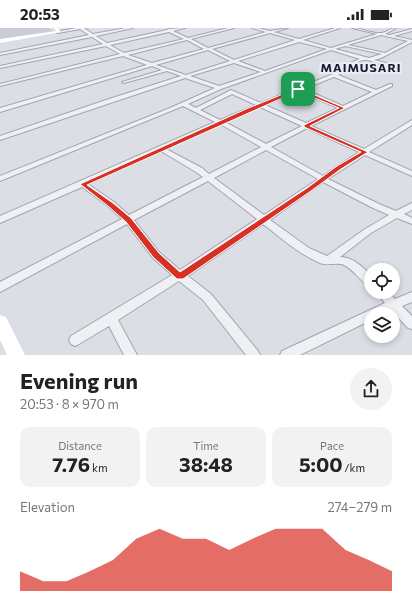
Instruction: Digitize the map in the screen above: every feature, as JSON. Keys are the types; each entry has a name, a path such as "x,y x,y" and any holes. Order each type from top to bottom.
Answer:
{"main road":[{"path":"0,41 58,31"},
{"path":"0,322 16,355"}],"street":[{"path":"58,31 81,28 124,55 219,88"},
{"path":"0,54 131,28"},
{"path":"0,67 108,44 168,29 183,28"},
{"path":"0,85 232,28"},
{"path":"254,28 365,60 392,66"},
{"path":"0,110 79,85 286,28"},
{"path":"0,138 185,76 338,28"},
{"path":"354,28 412,41"},
{"path":"0,179 219,88 344,45 382,34 394,28"},
{"path":"168,29 233,61 265,72"},
{"path":"390,36 412,30"},
{"path":"58,31 70,40"},
{"path":"0,220 262,104 333,75 365,60 385,54 412,41"},
{"path":"344,45 385,54"},
{"path":"124,82 167,70"},
{"path":"333,75 375,91"},
{"path":"0,287 306,126 390,85"},
{"path":"298,89 343,108"},
{"path":"196,110 231,92 239,94 412,174"},
{"path":"183,104 222,123 323,179 376,206 412,221"},
{"path":"74,340 180,276 323,179 412,122"},
{"path":"162,149 184,160 286,237 316,257 323,260 345,261 354,266 364,275"},
{"path":"83,184 111,204 129,220 156,255 207,297 254,355"},
{"path":"329,260 368,231 412,206"},
{"path":"386,307 412,297"},
{"path":"388,299 412,324"},
{"path":"286,355 364,317"},
{"path":"111,318 131,355"}],"shaded area":[{"path":"0,28 49,28 53,32 0,40"}],"district":[{"name":"MAIMUSARI","path":"361,68"}],"route":[{"path":"298,89 343,108 306,126 365,152 180,276 156,255 129,220 111,204 83,184 222,123 247,110 298,89"}]}
